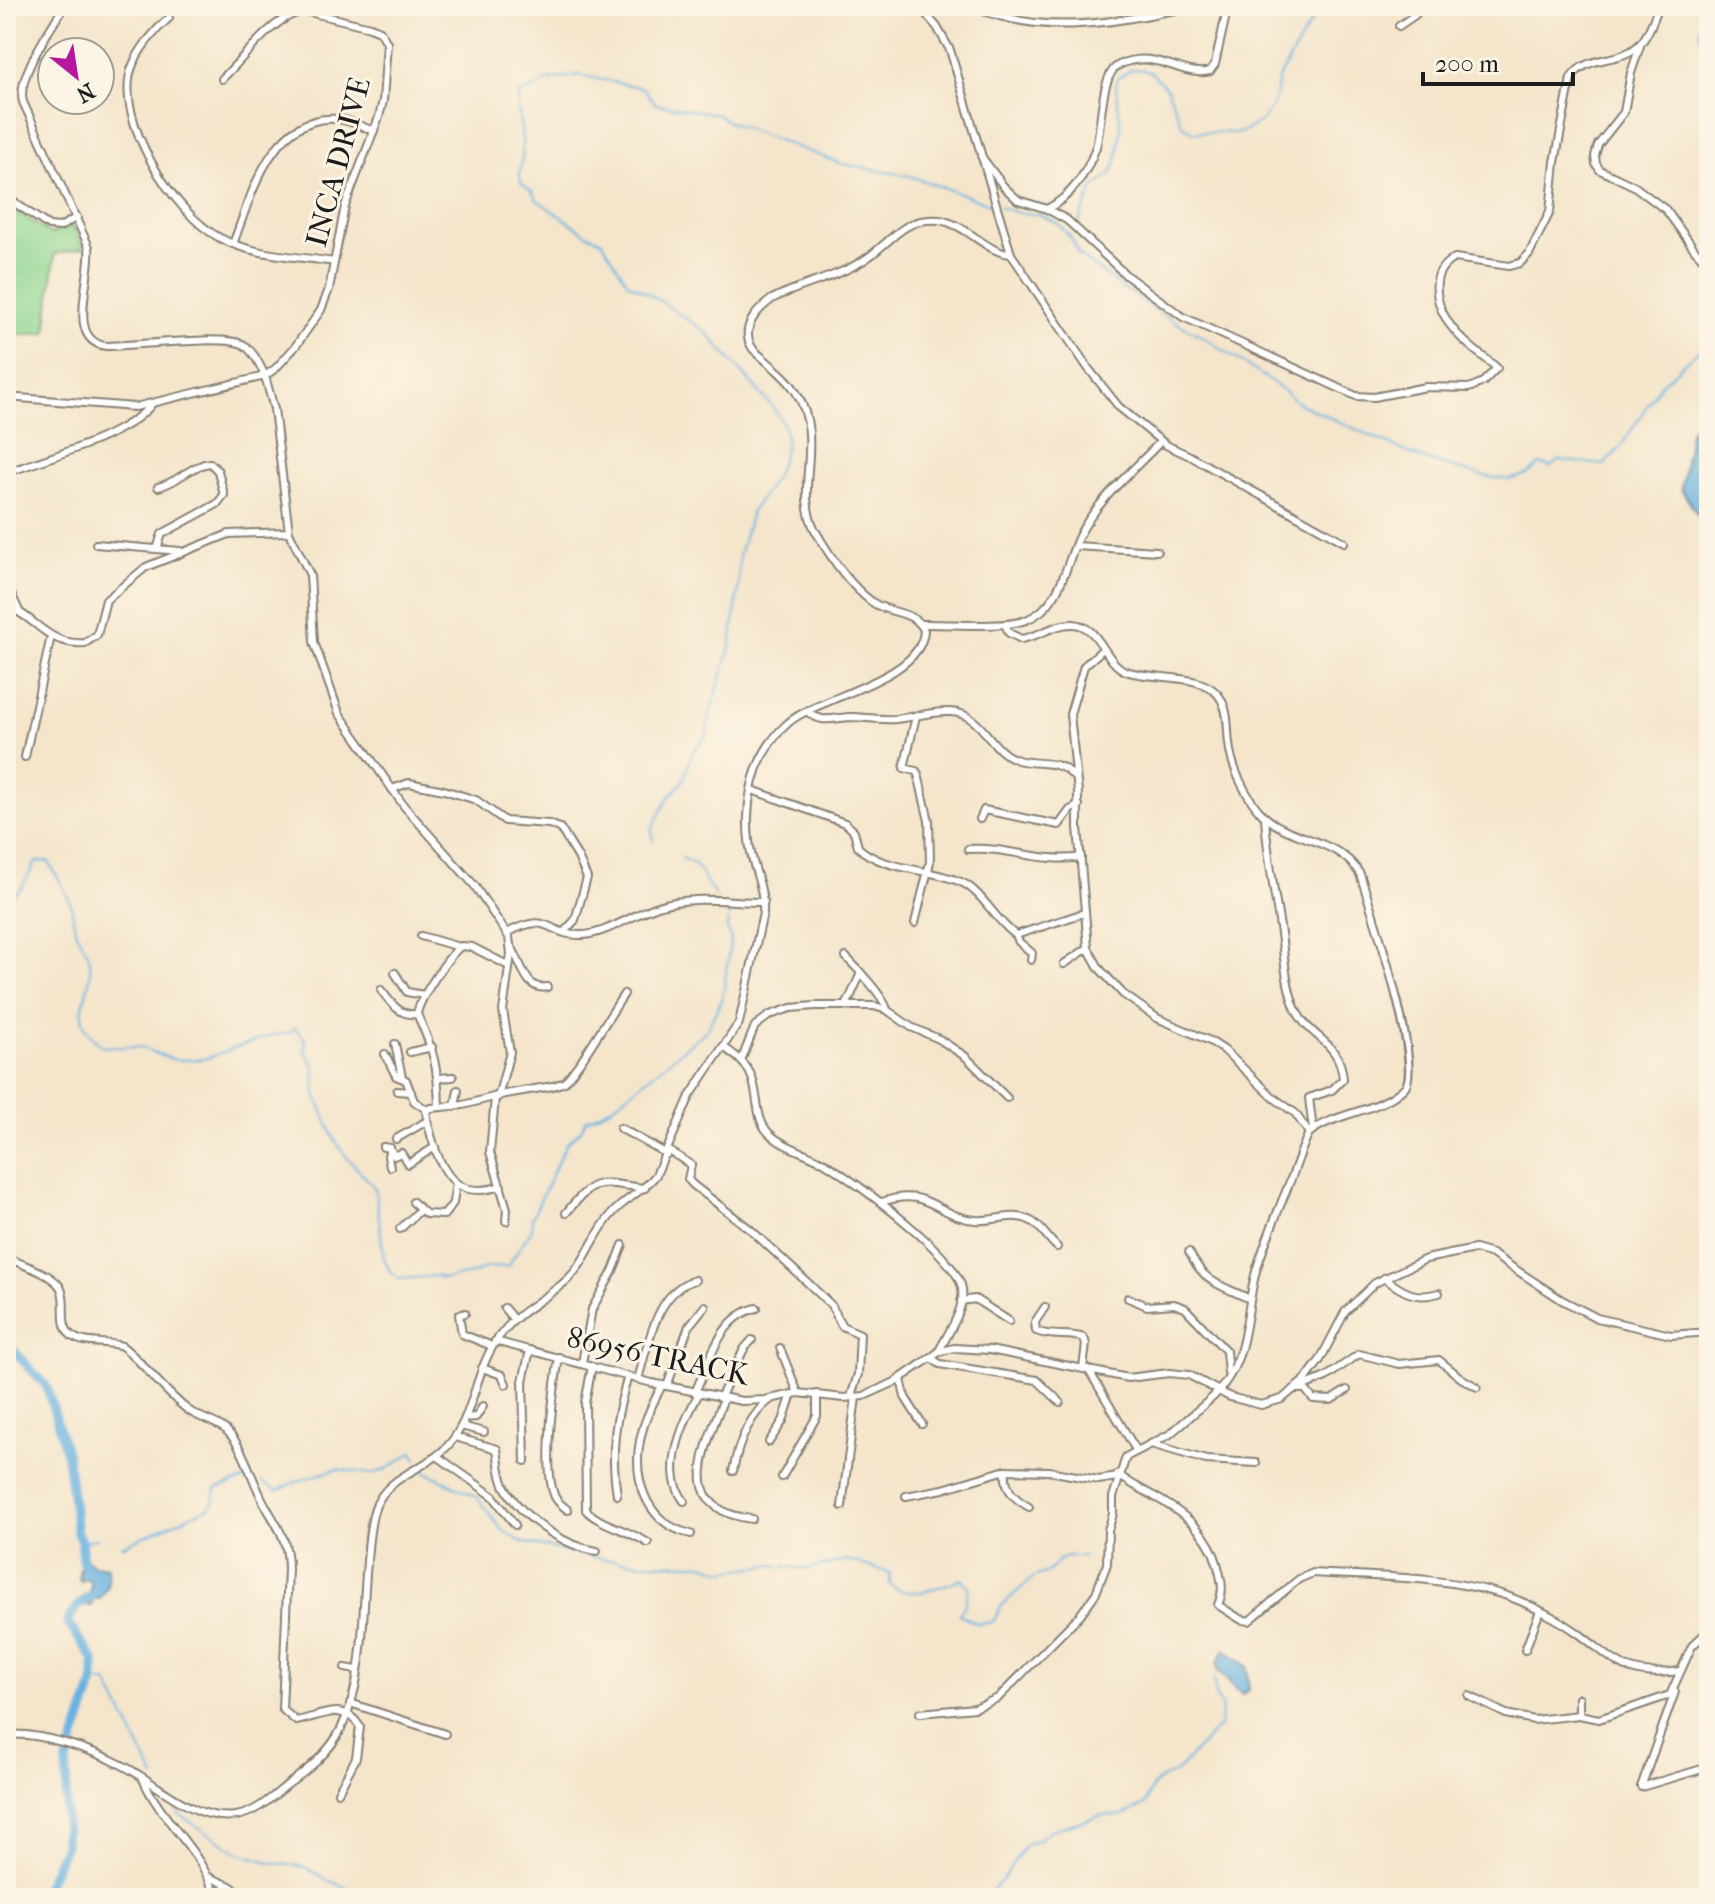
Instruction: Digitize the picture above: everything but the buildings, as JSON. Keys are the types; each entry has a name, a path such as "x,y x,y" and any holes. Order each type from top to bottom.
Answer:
{"street":[{"path":"64,6 25,76 21,90 23,102 77,217 90,255 83,325 85,333 94,343 138,346 226,339 248,348 265,376 274,409 289,532 310,575 314,642 345,724 413,817 474,885 507,933 531,985 547,987"},
{"path":"919,6 937,27 950,50 1011,254 1107,394 1161,441 1344,542"},
{"path":"970,6 1006,19 1057,26 1101,24 1197,6"},
{"path":"1047,209 1071,192 1095,149 1106,85 1113,69 1120,64 1144,60 1170,63 1194,73 1210,71 1215,64 1228,6"},
{"path":"1399,26 1415,15 1421,6"},
{"path":"1659,6 1631,73 1624,112 1598,145 1596,164 1600,170 1634,186 1666,210 1709,265"},
{"name":"INCA DRIVE","path":"222,79 277,23 295,12 305,11 370,27 384,36 388,51 383,101 345,206 329,289 321,310 283,361 265,376"},
{"path":"169,18 156,31 132,67 130,114 160,177 181,206 205,230 233,244 334,262"},
{"path":"981,156 1010,194 1067,220 1127,276 1183,317 1356,396 1374,397 1426,387 1469,388 1493,374 1497,367 1471,347 1449,324 1436,292 1440,271 1450,260 1458,258 1509,266 1520,263 1529,254 1550,212 1555,162 1571,78 1585,65 1621,55 1641,43"},
{"path":"233,244 261,174 287,135 303,125 331,119 345,120 374,131"},
{"path":"6,197 49,226 60,227 77,217"},
{"path":"6,1735 25,1734 52,1740 107,1759 189,1805 210,1814 236,1816 261,1806 318,1760 341,1730 357,1670 374,1512 391,1484 437,1456 455,1437 494,1344 514,1320 571,1276 610,1215 645,1188 656,1175 690,1096 739,1023 764,902 749,844 748,828 752,790 760,762 775,735 788,723 807,711 892,672 921,646 924,630 921,624 910,616 878,605 864,594 842,570 814,528 807,505 811,439 803,405 788,381 753,349 749,343 748,327 761,308 772,299 861,262 899,230 913,223 941,221 955,225 999,253 1011,254"},
{"path":"6,397 112,407 151,405 265,376"},
{"path":"6,473 121,429 139,419 151,405"},
{"path":"921,624 1005,624 1028,619 1047,604 1097,510 1161,441"},
{"path":"157,549 162,534 217,504 224,495 218,471 210,463 158,487"},
{"path":"6,606 20,612 51,636 80,644 93,639 99,630 104,605 110,594 146,567 229,534 289,532"},
{"path":"96,544 184,551"},
{"path":"1076,546 1157,551"},
{"path":"6,582 20,612"},
{"path":"920,1713 975,1708 1004,1695 1080,1615 1096,1593 1107,1564 1108,1530 1118,1476 1126,1457 1170,1434 1219,1391 1228,1377 1244,1345 1258,1265 1311,1131 1309,1098 1338,1086 1343,1079 1334,1049 1316,1037 1295,1006 1266,848 1265,817 1235,768 1227,716 1219,695 1194,682 1126,671 1119,667 1088,630 1074,624 1021,639 1009,633 1005,624"},
{"path":"25,757 51,636"},
{"path":"1103,649 1084,666 1071,708 1088,948 1099,968 1123,994 1157,1018 1224,1050 1311,1131"},
{"path":"807,711 821,720 848,717 887,719 950,712 967,716 980,725 1008,756 1021,761 1061,765 1076,780"},
{"path":"915,923 928,871 927,811 917,772 904,768 916,716"},
{"path":"392,789 409,783 444,790 476,800 505,821 549,824 560,828 587,878 575,920 564,932"},
{"path":"752,790 845,823 854,831 858,847 878,860 928,871 969,887 1032,953 1031,960"},
{"path":"980,819 984,810 1059,825 1064,816 1079,805"},
{"path":"1265,817 1338,852 1355,865 1406,1035 1410,1077 1405,1088 1371,1107 1328,1120 1311,1131"},
{"path":"968,849 1027,853 1058,861 1081,857"},
{"path":"507,933 524,924 537,922 564,932 588,935 658,905 679,901 764,902"},
{"path":"1016,935 1084,913"},
{"path":"421,936 459,947 468,946 509,966"},
{"path":"506,1221 507,1209 490,1152 496,1097 510,1052 503,1011 510,945"},
{"path":"439,1107 432,1047 417,1014 424,995 459,947"},
{"path":"1064,964 1088,948"},
{"path":"846,957 884,1000 887,1010"},
{"path":"395,973 407,992 424,995"},
{"path":"847,1004 861,973"},
{"path":"381,990 399,1010 410,1015 417,1014"},
{"path":"395,1044 414,1101 427,1110 565,1082 624,994"},
{"path":"741,1061 755,1026 770,1015 791,1008 847,1004 874,1006 887,1010 966,1057 1007,1098"},
{"path":"410,1052 432,1047"},
{"path":"724,1047 741,1061 752,1079 762,1123 769,1134 826,1164 882,1202 932,1246 956,1273 962,1286 961,1301 939,1352"},
{"path":"387,1057 398,1078 404,1076"},
{"path":"438,1078 453,1077"},
{"path":"455,1106 458,1090"},
{"path":"397,1091 411,1092"},
{"path":"427,1110 427,1121 445,1172 456,1183 474,1190 501,1186"},
{"path":"396,1139 427,1121"},
{"path":"620,1128 691,1165 688,1179 692,1184 751,1230 808,1283 831,1305 842,1326 860,1334 842,1506"},
{"path":"390,1167 387,1148 394,1156 401,1153 408,1164 435,1147"},
{"path":"413,1202 420,1210 433,1215 447,1212 455,1197 456,1183"},
{"path":"566,1213 596,1183 645,1188"},
{"path":"882,1202 913,1197 930,1201 966,1219 1023,1218 1034,1223 1057,1247"},
{"path":"400,1229 420,1210"},
{"path":"582,1363 592,1309 623,1245"},
{"path":"1296,1389 1320,1360 1351,1305 1384,1278 1426,1259 1464,1250 1483,1250 1562,1300 1597,1318 1671,1335 1709,1332"},
{"path":"1189,1252 1199,1270 1210,1281 1250,1299"},
{"path":"6,1257 59,1285 64,1298 65,1324 71,1335 80,1340 122,1346 187,1409 221,1427 231,1436 261,1497 276,1519 287,1547 282,1709 296,1721 331,1711 347,1714 356,1721 361,1731 356,1758 338,1792"},
{"path":"1384,1278 1415,1296 1439,1293"},
{"path":"638,1379 649,1337 661,1311 683,1284 695,1280"},
{"path":"1128,1298 1147,1306 1174,1304 1185,1308 1226,1351 1228,1377"},
{"path":"961,1301 975,1299 1009,1321"},
{"path":"691,1534 674,1528 655,1513 642,1492 638,1456 649,1413 689,1326 705,1306"},
{"path":"1045,1307 1035,1322 1036,1331 1050,1337 1084,1338 1085,1368 1136,1450"},
{"path":"504,1308 514,1320"},
{"path":"684,1501 676,1487 675,1461 685,1418 730,1322 740,1313 757,1308"},
{"name":"86956 TRACK","path":"465,1313 459,1315 462,1334 494,1344 559,1357 697,1393 753,1401 795,1393 854,1397 883,1389 939,1352"},
{"path":"752,1340 744,1349 722,1398 704,1459 703,1491 709,1503 726,1513 752,1519"},
{"path":"769,1442 783,1421 795,1393 780,1348"},
{"path":"939,1352 948,1348 975,1349 1137,1379 1179,1373 1198,1378 1241,1402 1261,1405 1282,1399 1296,1389 1326,1377 1356,1355 1364,1353 1399,1364 1439,1360 1477,1387"},
{"path":"525,1461 523,1381 530,1350"},
{"path":"559,1357 552,1421 551,1479 556,1500 568,1510"},
{"path":"931,1358 940,1364 1037,1380 1060,1402"},
{"path":"592,1366 585,1403 586,1510 595,1519 628,1530 648,1543"},
{"path":"482,1368 502,1375 506,1384"},
{"path":"617,1495 612,1445 628,1376"},
{"path":"901,1379 905,1397 922,1424"},
{"path":"1296,1389 1305,1389 1313,1399 1331,1400 1347,1390"},
{"path":"782,1477 817,1416 817,1394"},
{"path":"733,1471 742,1439 761,1408 773,1398"},
{"path":"465,1418 476,1417 483,1406"},
{"path":"461,1426 484,1432"},
{"path":"455,1437 497,1449 504,1485 521,1507 555,1538 580,1549 597,1551"},
{"path":"1151,1444 1206,1460 1256,1463"},
{"path":"437,1456 493,1496 515,1525"},
{"path":"455,1470 469,1467"},
{"path":"1006,1470 1005,1480 1009,1491 1029,1507"},
{"path":"906,1496 943,1489 1006,1470 1049,1471 1098,1480 1118,1476 1190,1520 1207,1539 1223,1586 1218,1605 1240,1619 1249,1621 1299,1579 1313,1573 1439,1581 1500,1594 1540,1611 1582,1635 1618,1664 1650,1674 1680,1671"},
{"path":"1525,1650 1540,1611"},
{"path":"1709,1630 1692,1646 1680,1671 1641,1787 1709,1767"},
{"path":"345,1668 357,1670"},
{"path":"1469,1696 1506,1714 1534,1720 1579,1715 1599,1719 1670,1695 1678,1680"},
{"path":"1579,1698 1579,1715"},
{"path":"350,1703 445,1734"},
{"path":"143,1779 150,1794 193,1850 209,1877 216,1898"},
{"path":"209,1877 230,1886 246,1898"}],"green space":[{"path":"6,205 51,234 73,225 84,248 55,254 46,333 6,336"}],"water":[{"path":"1709,408 1709,521 1702,522 1681,489 1690,431"},
{"path":"82,1562 107,1567 108,1577 105,1591 99,1599 93,1599 91,1606 86,1605 82,1598 89,1593 89,1579 80,1581 79,1573"},
{"path":"1225,1649 1247,1666 1249,1689 1242,1695 1219,1672 1217,1664"}],"waterway":[{"path":"1705,6 1699,30 1709,71"},
{"path":"1078,224 1093,189 1110,175 1117,161 1121,130 1118,78 1130,70 1152,73 1168,90 1182,125 1193,132 1240,133 1261,122 1274,104 1278,79 1318,10"},
{"path":"653,840 652,829 667,800 683,781 693,751 706,737 731,645 739,583 739,556 751,512 775,478 785,449 786,432 770,404 706,332 627,282 602,241 537,200 532,191 522,184 518,96 549,80 579,75 643,88 656,104 717,114 729,122 842,164 910,176 993,205"},
{"path":"1000,207 1018,213 1038,214 1057,223 1071,238 1079,255 1119,286 1202,336 1300,404 1420,458 1483,476 1509,480 1528,474 1540,464 1550,467 1559,460 1604,465 1620,448 1661,384 1709,341"},
{"path":"682,858 695,864 716,897"},
{"path":"6,901 21,888 36,862 48,861 69,900 75,929 89,957 89,982 82,1015 84,1025 104,1047 139,1047 175,1060 204,1059 272,1035 289,1033 295,1028 306,1040 305,1051 314,1065 316,1094 333,1137 375,1188 384,1258 390,1272 399,1279 437,1276 443,1279 472,1274 485,1268 508,1266 532,1229 532,1218 566,1144 581,1130 586,1120 612,1107 707,1030 723,996 731,937 727,929 729,912 716,903"},
{"path":"6,1342 47,1387 67,1456 77,1533 82,1542 82,1562 91,1570"},
{"path":"261,1481 277,1491 337,1469 371,1474 385,1470 413,1452 417,1460"},
{"path":"422,1470 477,1497 501,1529 521,1542 602,1559 703,1564 724,1571 770,1565 809,1569 847,1560 890,1573 890,1585 907,1592 934,1589 961,1579 969,1587 965,1605 959,1614 978,1624 993,1622 1002,1605 1034,1577 1048,1572 1058,1561 1068,1556 1085,1556"},
{"path":"122,1546 212,1506 216,1489 249,1478"},
{"path":"82,1542 97,1539"},
{"path":"38,1898 65,1845 67,1762 94,1682 94,1660 67,1622 77,1606 92,1596"},
{"path":"985,1898 1003,1879 1025,1845 1039,1840 1048,1831 1103,1815 1120,1816 1145,1805 1155,1784 1175,1773 1220,1725 1222,1705 1216,1698 1214,1678"},
{"path":"94,1682 107,1682 155,1778"},
{"path":"170,1800 180,1815 239,1853 273,1863 305,1867 329,1881 374,1898"}]}
